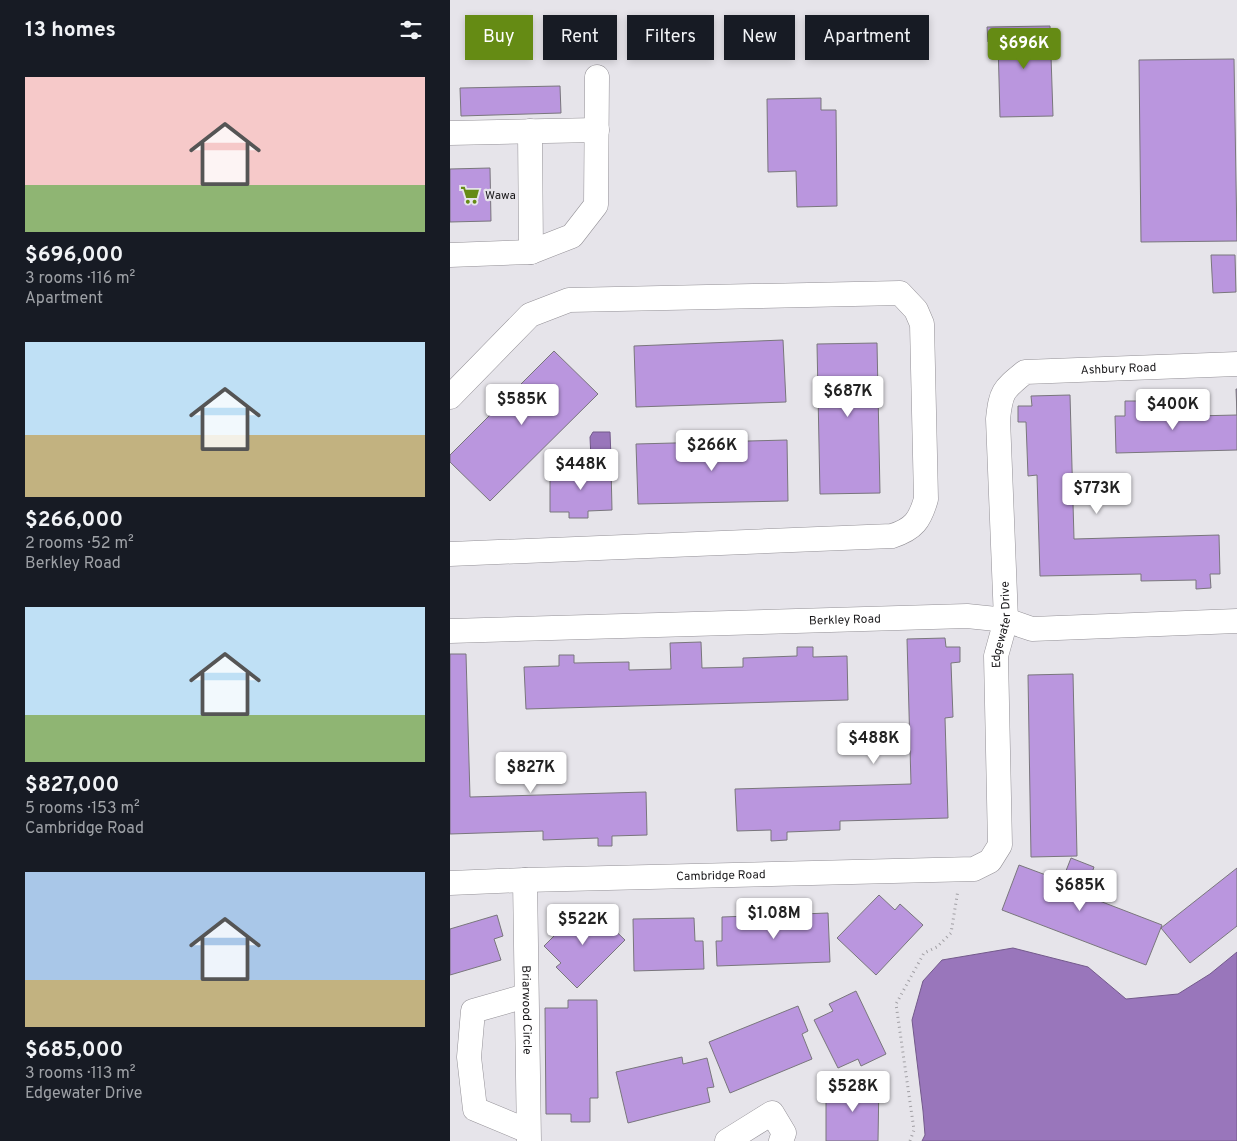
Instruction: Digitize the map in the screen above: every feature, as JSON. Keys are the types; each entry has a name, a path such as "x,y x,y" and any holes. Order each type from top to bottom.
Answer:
{"street":[{"path":"450,255 531,252 572,236 596,205 597,77"},
{"path":"450,132 597,130"},
{"path":"530,131 531,252"},
{"path":"450,398 530,315 569,300 900,293 916,310 922,324 926,499 921,518 903,533 892,536 450,554"},
{"name":"Ashbury Road","path":"1006,388 1025,372 1237,364"},
{"name":"Edgewater Drive","path":"990,861 1000,846 996,656 1006,620 998,419 1000,398 1006,388"},
{"name":"Berkley Road","path":"450,632 967,616 1006,620 1032,629 1237,621"},
{"name":"Cambridge Road","path":"450,883 961,870 974,869 990,861"},
{"name":"Briarwood Circle","path":"525,880 528,1136"},
{"path":"526,996 473,1011 469,1057 475,1109 528,1136"},
{"path":"727,1141 772,1113 784,1133 781,1141"}],"path":[{"path":"910,1141 914,1130 896,1004 924,954 937,947 951,933 961,870"}],"shaded area":[{"path":"593,432 610,432 611,458 591,459 590,437"},
{"path":"1013,948 1088,967 1126,999 1178,994 1210,974 1237,952 1237,1141 922,1141 925,1135 912,1020 923,981 942,960"}],"building":[{"path":"1050,26 1053,116 1000,117 998,42 988,42 987,27"},
{"path":"1234,59 1237,241 1141,242 1139,60"},
{"path":"560,86 561,113 461,116 460,88"},
{"path":"821,98 821,110 836,110 837,206 797,207 796,171 768,172 767,99"},
{"name":"Wawa","path":"490,168 491,221 450,222 450,169"},
{"path":"1211,255 1235,255 1236,292 1213,293"},
{"path":"783,340 786,402 636,407 634,346"},
{"path":"877,343 880,493 820,494 817,344"},
{"path":"554,351 598,394 490,501 450,462 450,455"},
{"path":"1070,395 1074,539 1219,535 1220,574 1210,574 1211,588 1196,589 1196,580 1141,581 1141,574 1040,576 1037,475 1028,476 1026,422 1018,422 1018,406 1032,406 1031,396"},
{"path":"1125,401 1140,401 1140,410 1194,409 1194,416 1237,415 1237,450 1116,453 1115,416 1125,416"},
{"path":"787,440 788,501 638,504 636,444"},
{"path":"611,467 612,510 588,511 588,518 569,518 569,512 550,512 550,468"},
{"path":"945,638 946,647 960,647 960,662 951,663 953,717 945,718 948,818 840,821 840,830 787,832 787,840 771,841 771,830 737,831 735,789 911,784 907,639"},
{"path":"701,642 702,668 743,667 743,658 797,656 797,647 813,647 813,657 847,656 848,700 526,709 524,667 559,666 559,655 574,655 574,663 629,662 629,670 671,669 670,643"},
{"path":"450,654 466,654 470,797 646,792 647,835 612,836 612,846 598,846 598,838 543,840 543,831 450,834"},
{"path":"1073,674 1077,856 1031,857 1028,675"},
{"path":"1071,858 1094,867 1084,895 1162,925 1146,965 1002,910 1019,865 1062,881"},
{"path":"1237,868 1237,926 1190,963 1161,928"},
{"path":"879,895 895,910 900,904 923,925 876,975 837,938"},
{"path":"582,908 597,923 602,918 625,940 577,988 556,967 561,963 544,946"},
{"path":"828,913 830,962 717,966 716,941 722,941 722,917"},
{"path":"497,915 503,936 494,939 501,960 450,975 450,929"},
{"path":"694,918 695,941 703,941 704,969 634,971 633,919"},
{"path":"856,991 886,1054 861,1066 858,1059 838,1068 814,1020 833,1011 829,1004"},
{"path":"568,1000 597,1000 598,1098 590,1098 590,1122 571,1122 571,1114 546,1114 545,1008 568,1008"},
{"path":"798,1006 808,1031 802,1034 812,1059 730,1093 709,1042"},
{"path":"682,1057 683,1064 707,1058 714,1087 707,1088 710,1102 628,1123 616,1072"},
{"path":"852,1081 879,1081 878,1141 826,1141 826,1088 852,1088"}],"place":[{"name":"Wawa","path":"470,195"}]}
